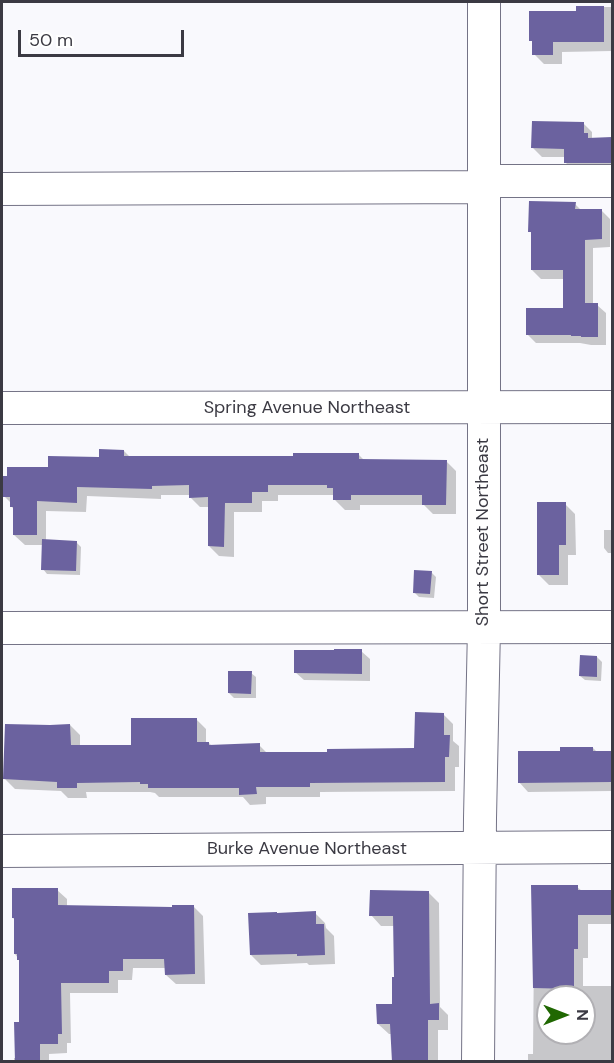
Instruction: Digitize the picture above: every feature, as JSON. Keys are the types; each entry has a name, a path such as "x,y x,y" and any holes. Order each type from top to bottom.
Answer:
{"street":[{"name":"Short Street Northeast","path":"478,1062 484,627 484,2"},
{"path":"2,189 612,181"},
{"name":"Spring Avenue Northeast","path":"2,408 612,407"},
{"path":"2,628 612,627"},
{"name":"Burke Avenue Northeast","path":"2,851 612,847"}],"building":[{"path":"576,6 604,6 604,42 553,42 553,55 532,55 532,41 529,41 529,11 576,11"},
{"path":"532,121 584,122 584,133 588,133 588,138 612,137 612,163 564,163 564,149 531,148"},
{"path":"529,201 576,202 575,209 602,209 602,239 585,240 585,303 598,303 598,337 526,335 526,308 563,308 563,270 531,270 531,232 528,232"},
{"path":"99,449 124,450 124,456 293,456 293,453 359,453 359,459 447,460 446,505 422,505 422,495 351,495 351,500 333,500 333,488 327,488 327,485 268,485 268,492 252,492 252,503 225,503 224,547 208,546 208,497 189,498 189,485 152,486 152,489 77,487 77,503 37,501 37,535 13,535 13,507 10,507 10,497 2,497 2,476 7,476 7,467 48,467 48,456 99,457"},
{"path":"537,502 566,502 566,545 559,545 559,575 537,575"},
{"path":"42,539 77,541 76,571 41,570"},
{"path":"414,570 432,571 430,594 413,593"},
{"path":"362,649 362,674 294,673 294,650"},
{"path":"580,655 597,656 597,677 579,676"},
{"path":"228,671 252,671 251,694 228,693"},
{"path":"415,712 444,713 444,735 450,735 449,757 445,757 445,782 310,783 310,787 256,787 257,794 239,795 239,788 148,788 148,784 140,784 140,782 77,783 77,788 57,788 57,782 3,779 5,724 70,724 71,745 131,745 131,718 197,718 197,742 209,742 209,745 260,743 260,752 327,752 327,749 414,748"},
{"path":"560,747 593,747 593,751 612,751 612,782 518,783 518,751 560,751"},
{"path":"531,885 578,885 578,890 612,890 612,915 578,915 578,949 574,949 574,985 536,985 536,988 533,988"},
{"path":"12,888 58,888 58,905 172,907 172,905 194,905 195,974 165,975 164,959 123,959 123,971 109,971 109,983 61,983 62,1034 58,1034 58,1044 40,1044 40,1062 15,1062 14,1022 19,1022 19,960 17,960 17,954 14,954"},
{"path":"370,890 429,891 430,1004 439,1003 439,1020 428,1020 428,1062 392,1062 390,1024 377,1024 376,1004 392,1004 393,916 369,916"},
{"path":"316,911 316,924 324,924 325,955 250,955 248,913"}]}
